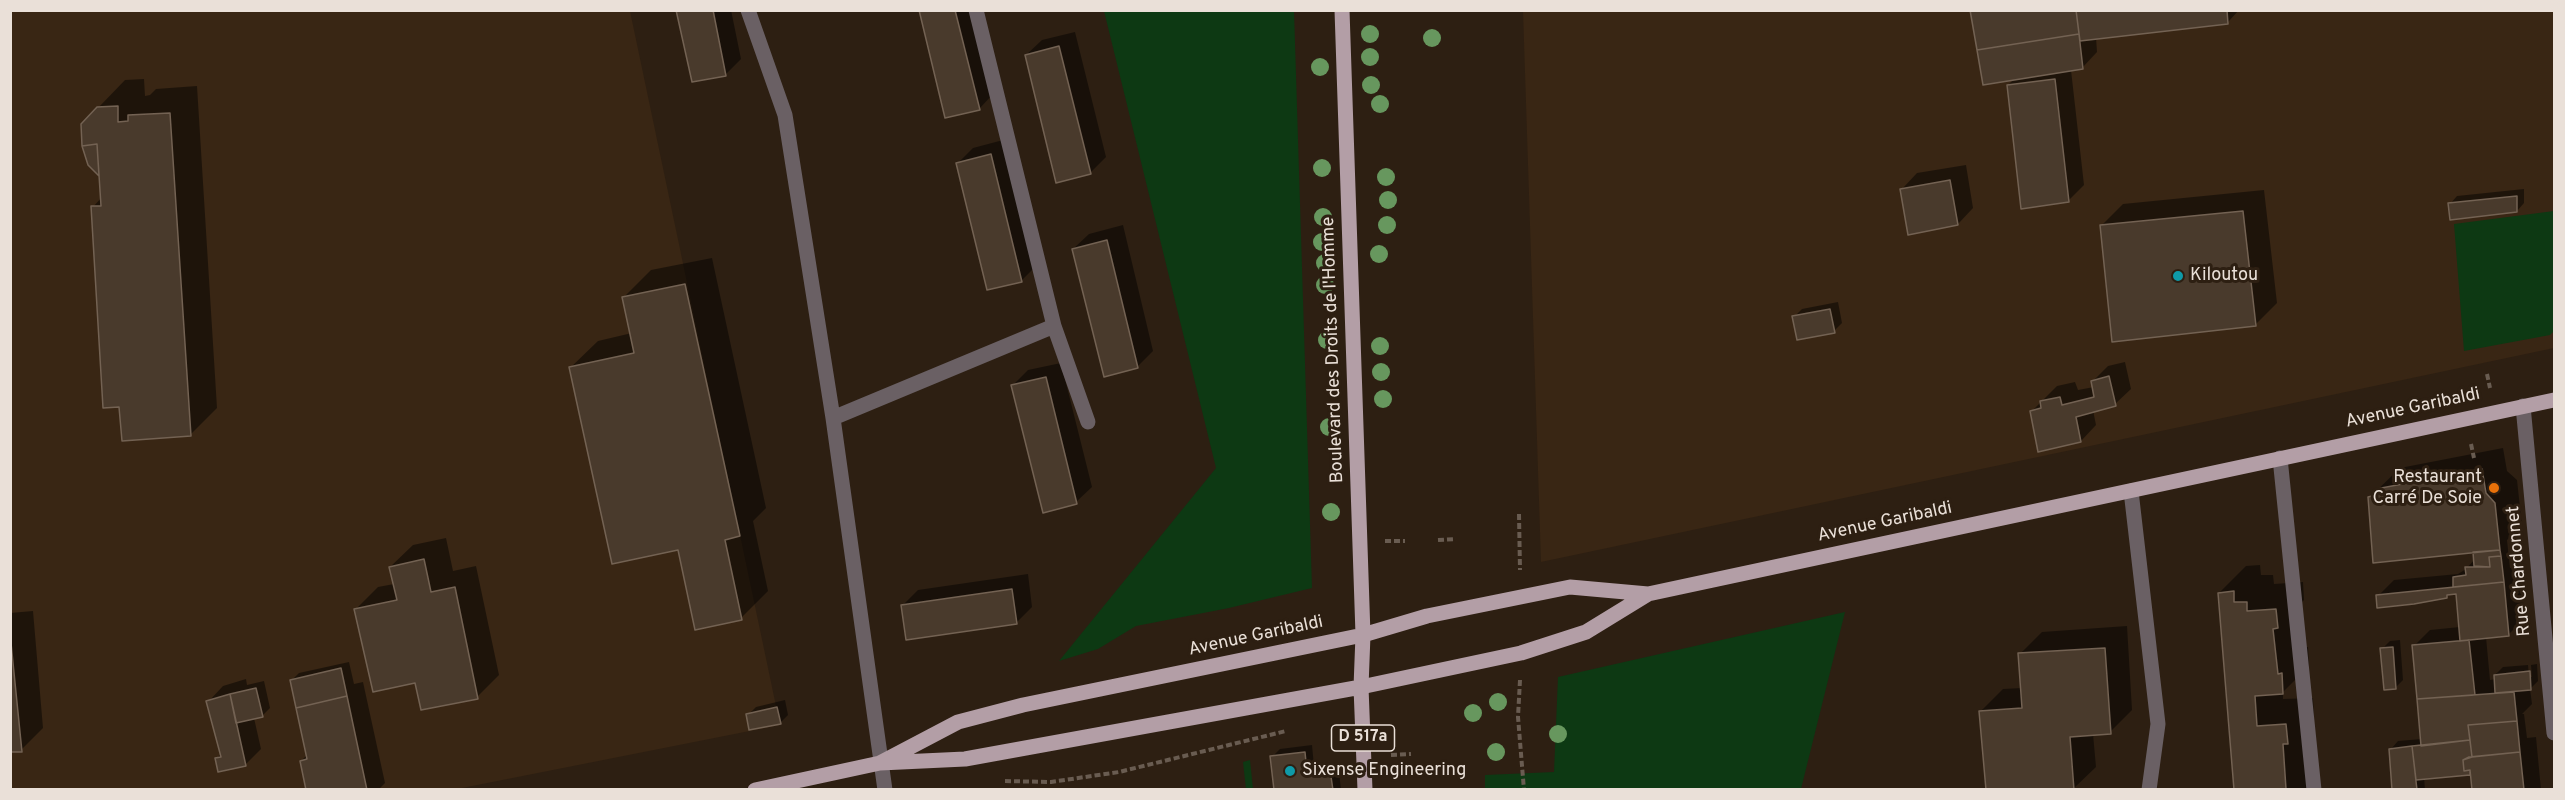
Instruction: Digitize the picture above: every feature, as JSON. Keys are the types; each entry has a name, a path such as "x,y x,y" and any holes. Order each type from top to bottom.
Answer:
{"main road":[{"name":"Boulevard des Droits de l'Homme","path":"1342,10 1363,635 1361,687"},
{"name":"Avenue Garibaldi","path":"880,763 958,722 1023,705 1363,635 1427,616 1569,587 1648,594 2554,400"},
{"name":"Avenue Garibaldi","path":"755,789 880,763 965,759 1361,687 1521,653 1586,632 1648,594"},
{"name":"D 517a","path":"1361,687 1365,789"}],"street":[{"path":"748,10 785,114 833,418 885,789"},
{"path":"976,10 1054,326 1088,422"},
{"path":"833,418 1054,326"},
{"name":"Rue Chardonnet","path":"2523,406 2554,733"},
{"path":"2280,458 2314,789"},
{"path":"2131,491 2158,724 2154,766 2148,789"}],"path":[{"path":"1520,514 1521,577"},
{"path":"1438,540 1456,539"},
{"path":"1376,541 1405,541"},
{"path":"1521,653 1518,717 1524,789"},
{"path":"1382,755 1411,754"}],"shaded area":[{"path":"10,11 630,11 780,725 457,789 11,789"},
{"path":"1523,11 2554,11 2554,348 1541,562"}],"green space":[{"path":"1104,11 1294,11 1312,588 1229,608 1136,626 1098,649 1059,661 1216,468"},
{"path":"2554,211 2554,331 2550,335 2464,351 2454,224"},
{"path":"1845,612 1801,789 1485,789 1485,775 1554,772 1558,677"},
{"path":"1250,760 1253,789 1246,789 1243,762"}],"building":[{"path":"676,10 713,10 726,76 692,82"},
{"path":"919,10 955,10 980,110 945,118"},
{"path":"1970,10 2076,10 2079,34 1977,50"},
{"path":"2076,10 2227,10 2228,24 2080,41"},
{"path":"2079,34 2083,69 1983,85 1977,50"},
{"path":"1059,46 1091,174 1056,183 1025,55"},
{"path":"2055,79 2069,202 2021,209 2007,85"},
{"path":"118,106 118,122 128,121 128,115 170,113 191,436 122,441 119,407 103,408 91,206 101,206 97,144 82,146 81,124 97,107"},
{"path":"97,144 99,176 88,165 82,146"},
{"path":"991,154 1022,282 987,290 956,163"},
{"path":"1950,180 1958,225 1908,235 1900,189"},
{"path":"2517,196 2517,212 2450,220 2448,203"},
{"name":"Kiloutou","path":"2243,211 2256,326 2112,342 2100,225"},
{"path":"1107,240 1138,368 1104,377 1072,249"},
{"path":"685,284 740,536 725,540 742,620 695,630 678,550 612,564 569,367 634,353 622,297"},
{"path":"1830,309 1835,333 1797,340 1792,316"},
{"path":"2109,376 2116,406 2076,417 2081,442 2038,452 2030,411 2041,408 2040,401 2060,397 2062,405 2094,397 2091,381"},
{"path":"1046,377 1077,504 1043,513 1011,385"},
{"path":"2482,469 2486,493 2495,503 2500,550 2373,563 2368,497 2376,495 2376,489"},
{"path":"2500,550 2501,556 2489,557 2490,567 2474,566 2473,552"},
{"path":"2501,556 2504,582 2453,587 2453,577 2466,575 2465,567 2490,567 2489,557"},
{"path":"424,559 431,592 455,587 478,699 421,710 415,683 373,692 354,609 397,600 389,567"},
{"path":"2504,582 2509,636 2460,641 2456,594 2447,595 2447,598 2414,604 2377,608 2376,595"},
{"path":"1012,589 1017,624 906,640 901,605"},
{"path":"2234,591 2234,602 2247,602 2247,611 2276,609 2278,628 2273,629 2278,674 2282,673 2283,694 2255,696 2257,726 2286,724 2288,744 2283,744 2286,789 2291,790 2234,790 2218,593"},
{"path":"10,633 22,752 10,752"},
{"path":"2469,640 2475,695 2417,699 2412,645"},
{"path":"2393,647 2396,689 2384,690 2380,648"},
{"path":"2105,648 2111,734 2070,737 2074,790 1986,790 1979,711 2022,708 2018,653"},
{"path":"341,668 347,696 296,708 290,680"},
{"path":"2530,671 2531,690 2495,693 2494,675"},
{"path":"256,688 263,717 236,723 230,694"},
{"path":"2514,692 2517,721 2468,725 2470,740 2421,746 2417,699"},
{"path":"230,694 246,766 218,772 215,758 221,757 206,701"},
{"path":"347,696 367,790 306,790 300,761 307,759 296,708"},
{"path":"777,707 781,724 749,730 746,714"},
{"path":"2517,721 2520,752 2472,757 2468,725"},
{"path":"2470,740 2472,757 2463,760 2464,771 2470,770 2470,775 2416,780 2412,746"},
{"path":"2412,746 2417,790 2392,790 2389,749"},
{"name":"Sixense Engineering","path":"1305,752 1307,773 1330,770 1333,790 1274,790 1270,756"},
{"path":"2520,752 2524,790 2472,790 2470,770 2464,771 2463,760 2469,757"}],"place":[{"name":"Kiloutou","path":"2178,276"},
{"name":"Restaurant Carré De Soie","path":"2494,488"},
{"name":"Sixense Engineering","path":"1290,771"}]}
